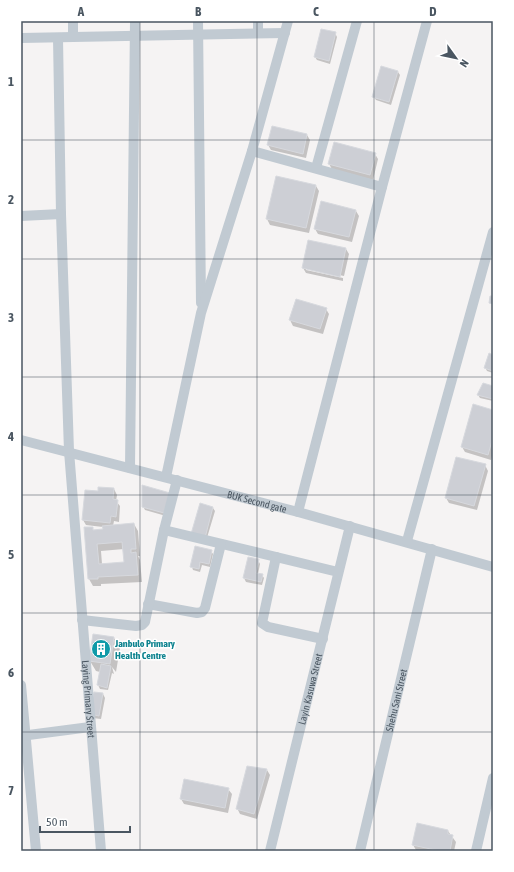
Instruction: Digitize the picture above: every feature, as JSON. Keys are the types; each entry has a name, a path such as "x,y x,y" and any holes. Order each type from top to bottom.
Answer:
{"street":[{"path":"73,21 73,37"},
{"path":"130,468 135,21"},
{"path":"198,21 201,313"},
{"path":"258,21 258,32"},
{"path":"166,477 201,313 252,150 288,21"},
{"path":"316,168 357,21"},
{"path":"298,512 382,187 427,21"},
{"path":"21,38 258,32 285,33"},
{"name":"Laying Primary Street","path":"58,38 61,214 69,451 101,851"},
{"path":"252,150 382,187"},
{"path":"21,216 61,214"},
{"path":"407,541 493,232"},
{"name":"BUK Second gate","path":"21,440 69,451 407,541 493,566"},
{"path":"82,620 136,626 142,625 145,622 164,530 177,480"},
{"name":"Layin Kasuwa Street","path":"270,851 350,526"},
{"path":"164,530 338,572"},
{"path":"148,604 197,613 202,612 205,608 222,544"},
{"name":"Shehu Sani Street","path":"360,851 432,549"},
{"path":"276,557 262,624 268,627 323,639"},
{"path":"21,685 23,736 36,851"},
{"path":"23,736 90,727"},
{"path":"476,851 493,778"}],"building":[{"path":"321,29 336,32 329,61 314,57"},
{"path":"381,66 398,71 389,102 372,97"},
{"path":"272,126 307,134 303,154 267,145"},
{"path":"334,142 376,153 370,175 328,164"},
{"path":"276,176 316,185 306,228 266,219"},
{"path":"321,201 356,210 349,237 314,229"},
{"path":"308,240 346,248 340,277 302,268"},
{"path":"490,296 493,296 493,304 489,303"},
{"path":"296,299 327,308 320,329 289,320"},
{"path":"489,353 493,355 493,371 484,368"},
{"path":"483,383 493,386 493,399 477,395"},
{"path":"473,404 493,410 493,437 488,455 461,447"},
{"path":"456,457 486,464 474,506 445,498"},
{"path":"142,485 170,493 164,513 142,507"},
{"path":"98,487 114,488 113,499 118,500 116,517 111,516 110,523 82,520 85,490 98,491"},
{"path":"200,503 213,507 205,538 191,534"},
{"path":"134,523 136,549 131,549 131,553 136,552 138,575 88,579 84,527 93,527 93,530 103,529 102,526","holes":["122,542 124,562 99,564 97,544"]},
{"path":"195,546 212,550 209,564 200,562 199,569 190,567"},
{"path":"248,557 259,559 256,573 263,574 261,582 243,578"},
{"name":"Janbulo Primary Health Centre","path":"93,634 114,637 110,664 89,661"},
{"path":"101,664 111,666 107,688 97,685"},
{"path":"94,692 103,693 99,716 90,714"},
{"path":"247,766 267,769 254,814 236,809"},
{"path":"184,779 229,788 225,808 180,799"},
{"path":"417,823 448,830 448,834 453,835 450,851 440,851 412,845"}],"place":[{"name":"Janbulo Primary Health Centre","path":"101,649"}]}
